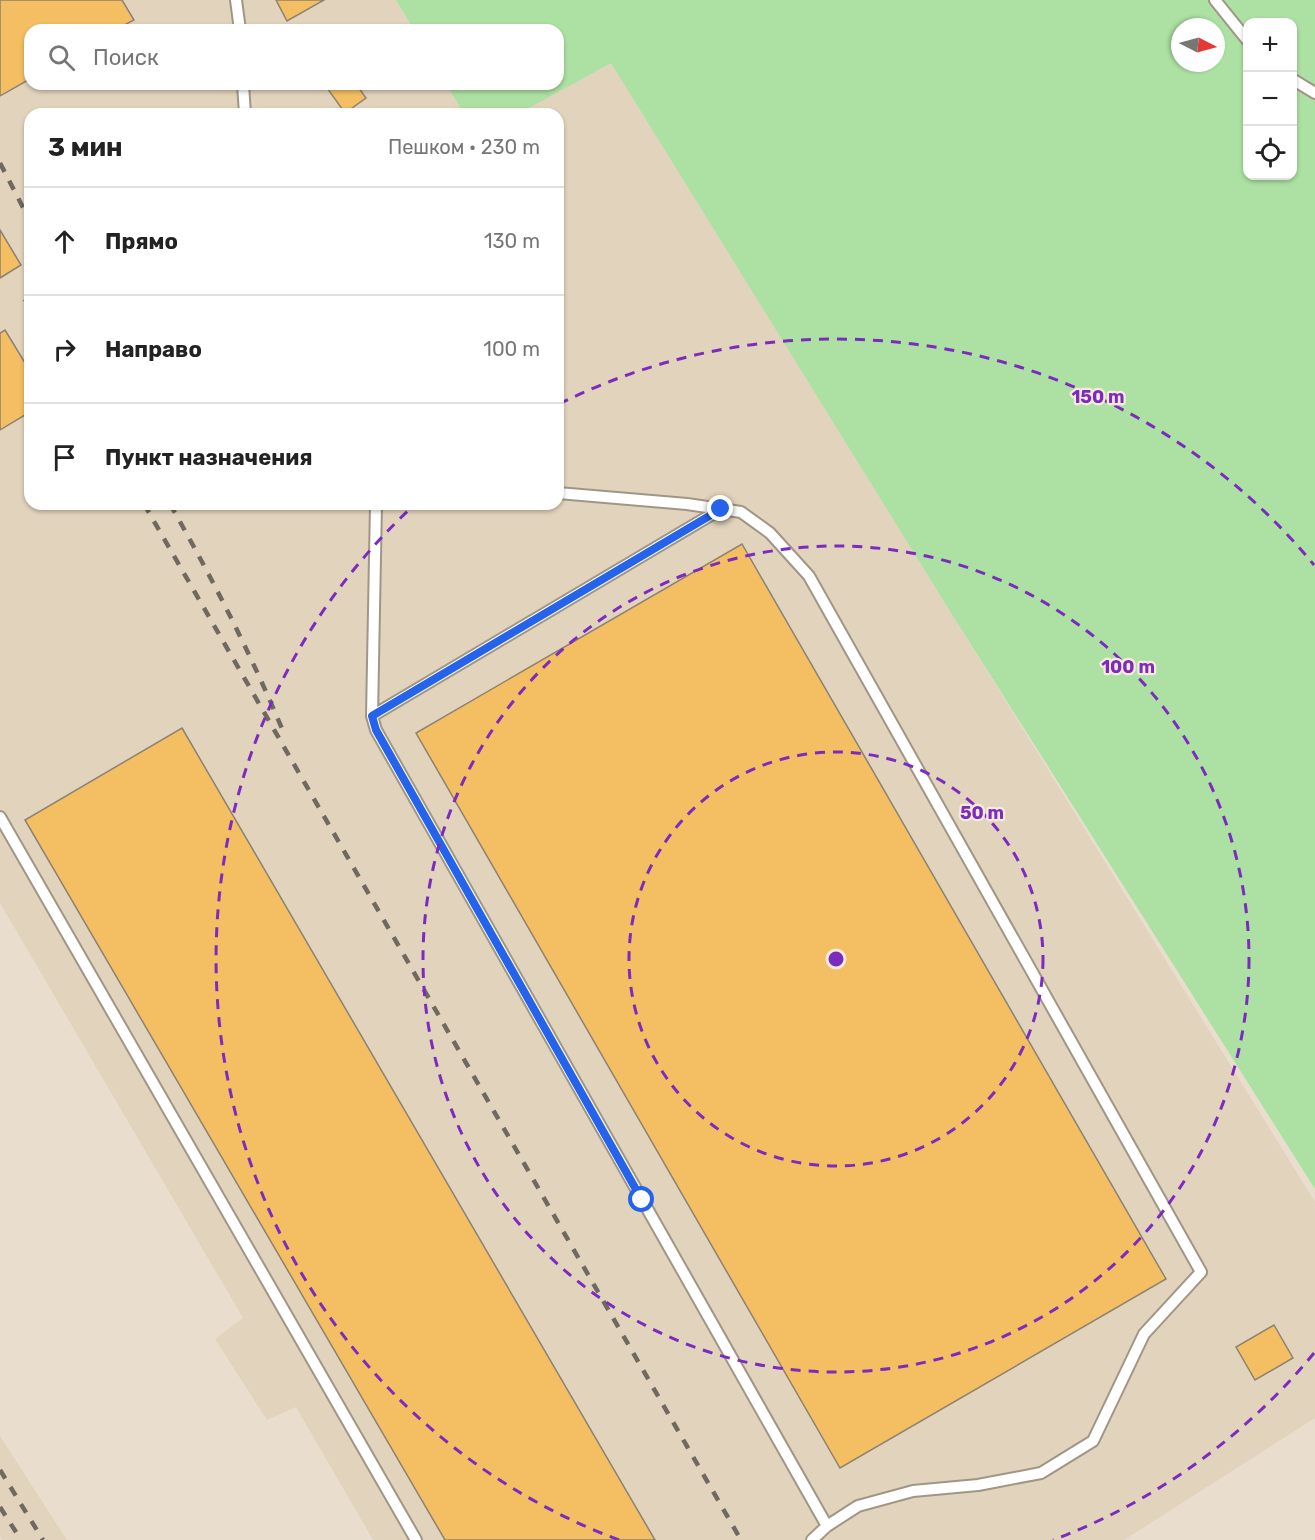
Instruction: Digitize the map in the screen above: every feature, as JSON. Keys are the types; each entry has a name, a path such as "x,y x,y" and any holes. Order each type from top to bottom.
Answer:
{"lane":[{"path":"236,0 239,24"},
{"path":"1215,0 1243,35"},
{"path":"1297,82 1315,93"},
{"path":"243,90 245,108"},
{"path":"564,494 687,504 741,512 770,533 809,576 1201,1272 1144,1334 1094,1441 1041,1473 978,1485 913,1491 858,1506 827,1526 812,1540"},
{"path":"372,716 721,509"},
{"path":"376,510 372,716 376,730 827,1526"},
{"path":"0,817 416,1540"}],"shaded area":[{"path":"0,0 396,0 410,24 24,24 24,90 450,90 460,108 24,108 24,510 564,510 564,108 529,108 611,62 1315,1202 1315,1418 1124,1540 373,1540 296,1407 267,1420 215,1339 243,1318 0,903"},
{"path":"0,1436 67,1540 2,1540 0,1536"}],"green space":[{"path":"396,0 1315,0 1315,1189 953,616 611,63 564,89 564,24 410,24"},
{"path":"450,90 562,90 529,108 460,108"}],"building":[{"path":"0,0 122,0 134,20 126,24 24,24 24,82 0,96"},
{"path":"276,0 324,0 287,21"},
{"path":"328,90 360,90 366,98 352,108 341,108"},
{"path":"0,230 21,265 0,278"},
{"path":"5,330 24,361 24,416 0,430 0,333"},
{"path":"742,544 1166,1279 840,1468 416,733"},
{"path":"182,728 655,1540 445,1540 25,820"},
{"path":"1274,1325 1293,1358 1255,1380 1236,1347"}],"railway":[{"path":"0,163 24,209"},
{"path":"147,510 741,1540"},
{"path":"173,510 230,616 283,731"},
{"path":"0,1470 43,1540"},
{"path":"0,1507 21,1540"}],"route":[{"path":"642,1200 376,730 372,716 721,509"}]}
